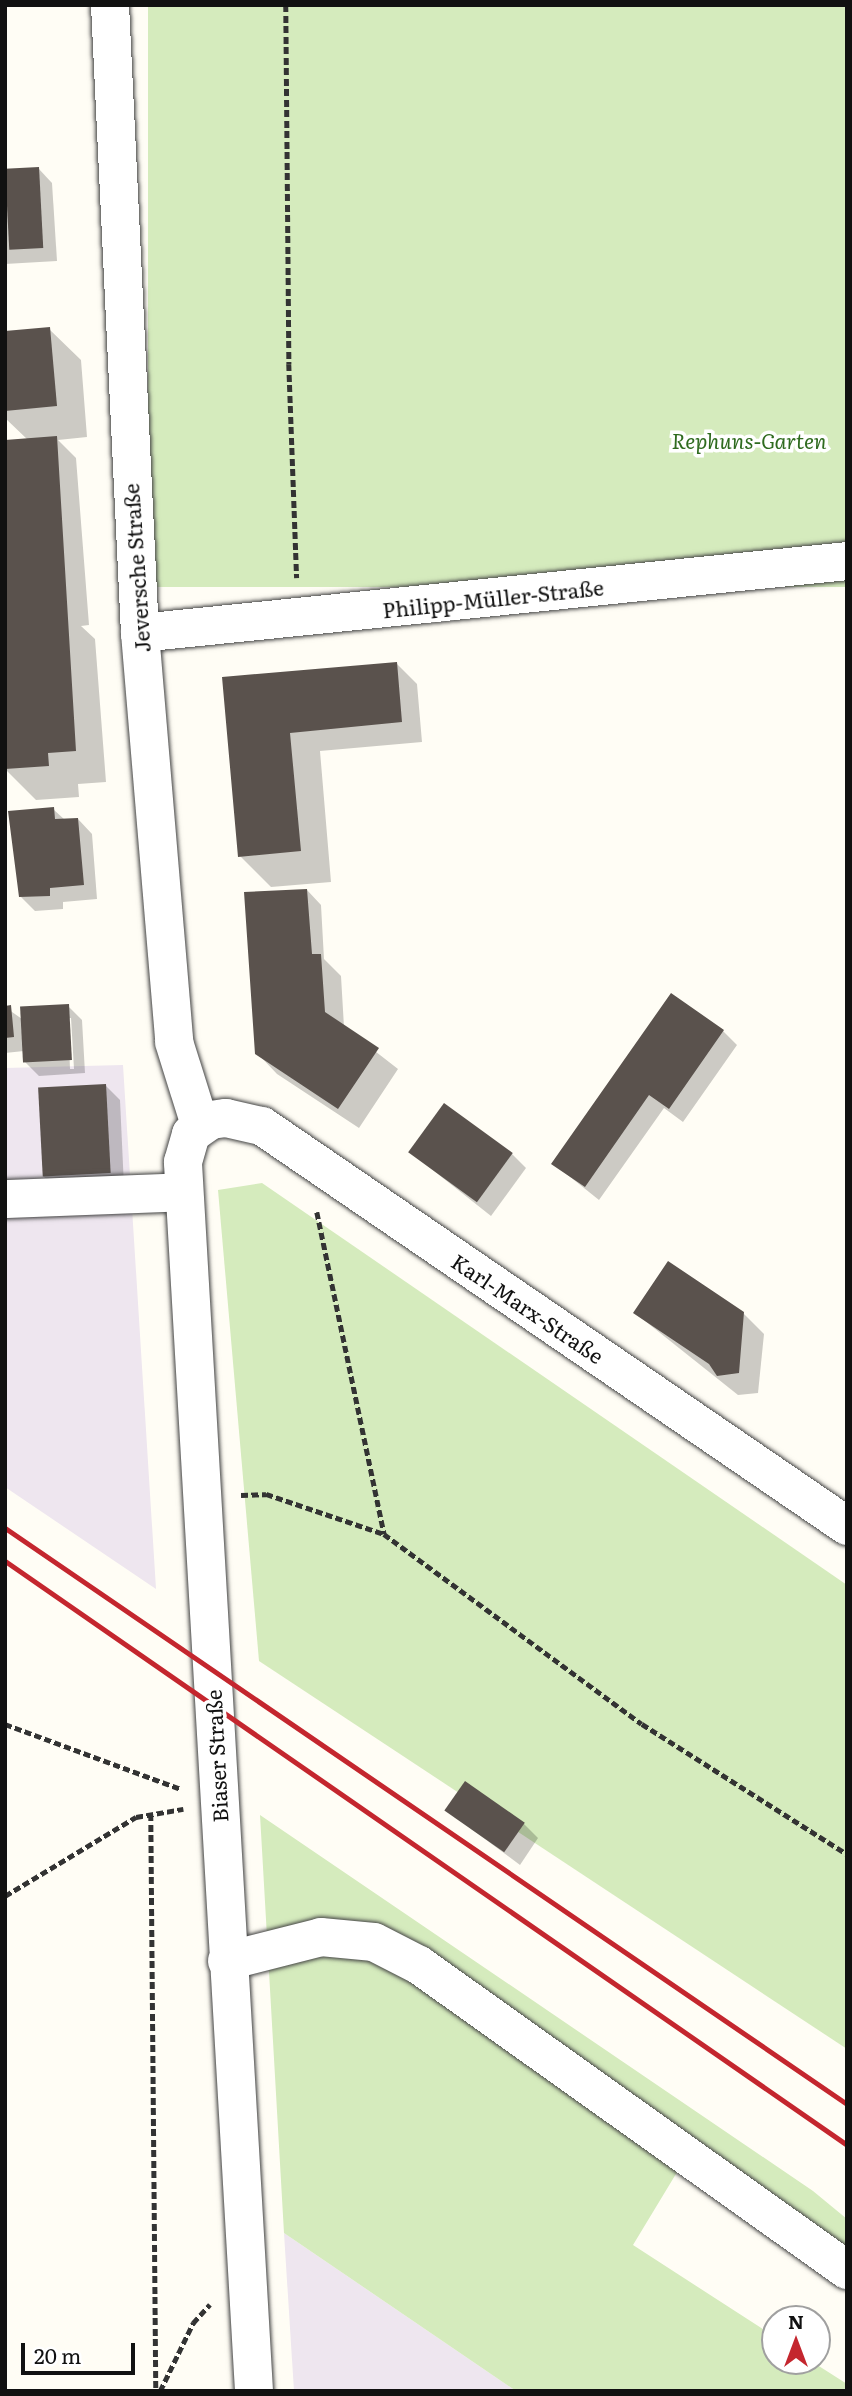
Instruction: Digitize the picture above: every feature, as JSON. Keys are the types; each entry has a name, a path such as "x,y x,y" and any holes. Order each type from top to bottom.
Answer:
{"street":[{"name":"Jeversche Straße","path":"110,5 140,633 174,1042 200,1125"},
{"name":"Philipp-Müller-Straße","path":"140,633 847,561"},
{"name":"Karl-Marx-Straße","path":"200,1125 242,1120 262,1126 847,1526"},
{"name":"Biaser Straße","path":"200,1125 185,1146 184,1192 244,2263 254,2391"},
{"path":"5,1199 184,1192"},
{"path":"227,1961 321,1937 374,1942 408,1959 847,2270"}],"path":[{"path":"286,5 289,364 298,619"},
{"path":"303,1154 332,1271 384,1534"},
{"path":"233,1495 266,1494 384,1534 642,1724 847,1854"},
{"path":"5,1724 218,1803"},
{"path":"5,1896 136,1816 218,1803"},
{"path":"151,1814 158,2391"},
{"path":"158,2391 193,2323 244,2263"}],"shaded area":[{"path":"123,1065 156,1589 5,1487 5,1068"},
{"path":"284,2233 516,2391 294,2391"}],"green space":[{"name":"Rephuns-Garten","path":"148,5 847,5 847,587 148,587"},
{"path":"262,1183 847,1585 847,2049 259,1661 218,1190"},
{"path":"260,1815 813,2191 847,2219 847,2285 682,2164 633,2245 761,2328 761,2375 831,2374 847,2384 847,2391 516,2391 284,2233"}],"building":[{"path":"39,167 43,248 9,250 5,169"},
{"path":"50,327 57,406 5,411 5,331"},
{"path":"57,436 76,751 48,753 49,766 5,769 5,440"},
{"path":"397,662 402,722 290,733 301,851 238,857 222,677"},
{"path":"54,807 55,819 78,818 84,885 50,888 50,896 19,897 8,811"},
{"path":"307,889 312,954 321,954 325,1012 379,1048 338,1109 255,1054 244,892"},
{"path":"671,993 724,1030 669,1109 649,1095 585,1187 551,1164"},
{"path":"69,1004 72,1060 23,1062 20,1007"},
{"path":"11,1005 14,1037 5,1038 5,1006"},
{"path":"106,1084 111,1173 43,1176 38,1088"},
{"path":"444,1103 513,1153 477,1202 408,1152"},
{"path":"668,1261 744,1312 739,1373 717,1376 709,1364 633,1313"},
{"path":"465,1781 525,1823 504,1852 444,1810"}],"railway":[{"path":"5,1528 847,2104"},
{"path":"5,1561 847,2145"}]}
